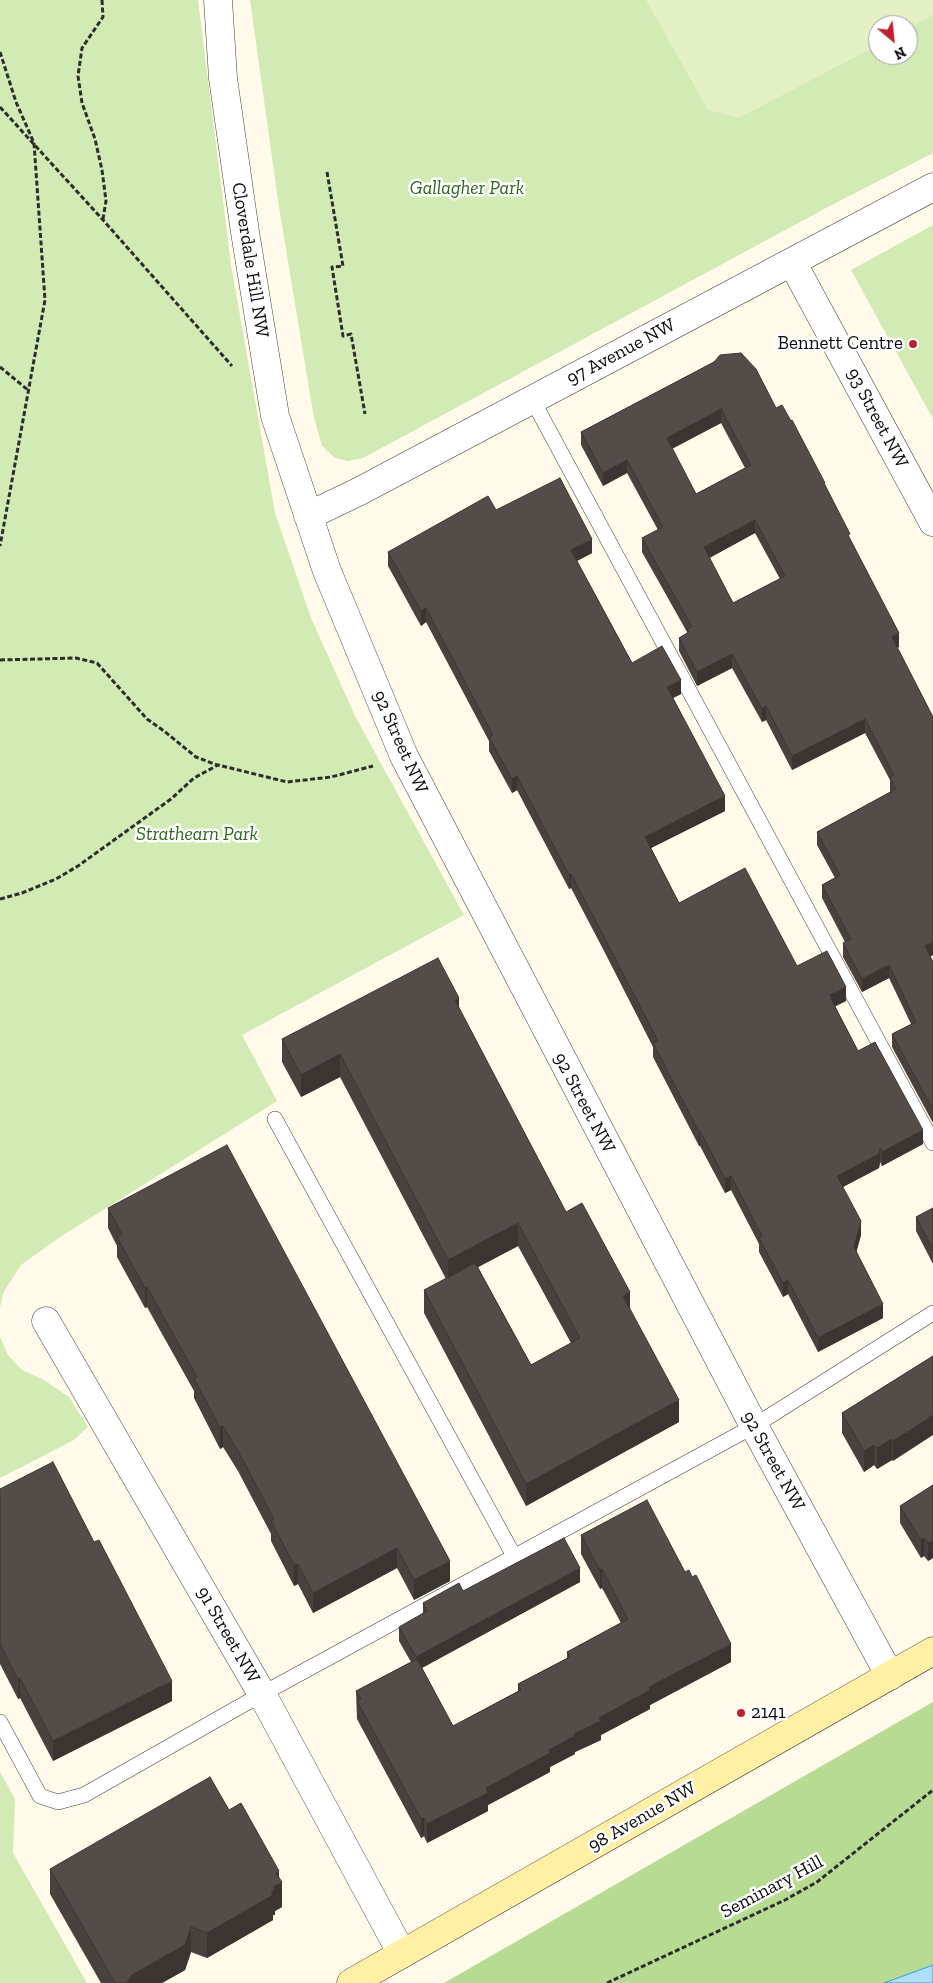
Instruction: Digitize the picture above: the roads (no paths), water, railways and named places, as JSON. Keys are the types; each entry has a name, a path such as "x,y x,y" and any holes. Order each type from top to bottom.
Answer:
{"main road":[{"name":"98 Avenue NW","path":"351,1983 933,1651"}],"street":[{"name":"Cloverdale Hill NW","path":"218,0 223,78 245,232 275,416 308,516"},
{"name":"97 Avenue NW","path":"308,516 360,491 933,187"},
{"name":"93 Street NW","path":"792,262 933,522"},
{"name":"92 Street NW","path":"308,516 328,571 404,756 754,1426 890,1676"},
{"name":"91 Street NW","path":"46,1321 262,1694 402,1954"}],"lane":[{"path":"532,399 933,1143"},
{"path":"275,1119 514,1556"},
{"path":"0,1722 40,1796 58,1802 84,1795 262,1694 754,1426 933,1313"}],"water":[{"path":"933,1965 933,1983 884,1983"}],"place":[{"name":"Bennett Centre","path":"913,344"},
{"name":"2141","path":"741,1713"}],"park label":[{"name":"Gallagher Park","path":"467,189"},
{"name":"Strathearn Park","path":"197,835"}]}
